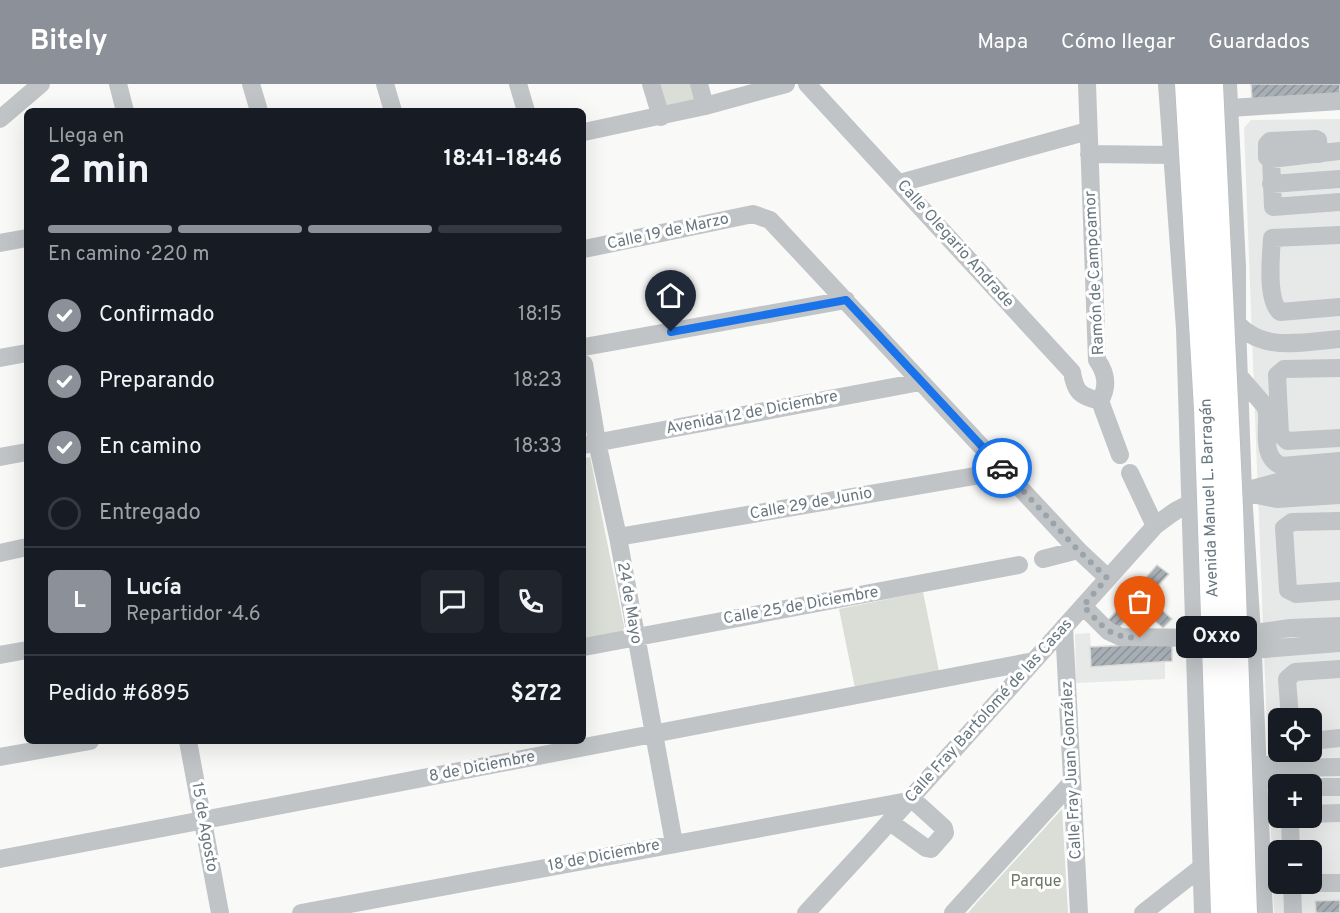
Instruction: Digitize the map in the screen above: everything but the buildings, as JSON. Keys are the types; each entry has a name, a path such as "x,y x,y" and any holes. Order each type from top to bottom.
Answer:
{"highway":[{"name":"Avenida Manuel L. Barragán","path":"1188,84 1207,409 1224,913"},
{"name":"Avenida Manuel L. Barragán","path":"1210,84 1230,496 1244,913"}],"street":[{"path":"0,119 41,84"},
{"path":"117,84 124,108"},
{"path":"251,84 258,108"},
{"path":"385,84 392,108"},
{"path":"518,84 525,108"},
{"path":"651,84 661,117"},
{"path":"699,84 705,106"},
{"path":"586,132 661,117 786,84"},
{"name":"Calle Olegario Andrade","path":"807,84 1072,372 1074,385 1080,393 1100,401"},
{"name":"Ramón de Campoamor","path":"1087,84 1097,360 1106,379 1106,390 1100,401 1120,455"},
{"path":"1167,84 1185,329 1203,913"},
{"path":"1228,84 1237,266 1243,492 1264,913"},
{"path":"1230,108 1340,101"},
{"path":"900,183 1088,131"},
{"path":"1340,151 1319,154 1316,139 1270,141 1267,144 1267,156 1271,159 1273,207 1270,273 1276,309 1283,312 1340,307"},
{"path":"1089,154 1172,154"},
{"path":"1271,184 1340,179"},
{"path":"1273,207 1340,202"},
{"name":"Calle 19 de Marzo","path":"586,249 753,214 770,220 778,227 846,300"},
{"path":"1272,238 1340,235"},
{"path":"0,243 24,239"},
{"path":"1180,275 1198,284 1207,285 1223,281 1237,266"},
{"path":"586,347 846,300 920,382 1107,578"},
{"path":"1185,329 1192,316 1199,310 1215,306 1225,310 1237,324 1255,338 1266,343 1340,339"},
{"path":"0,358 24,354"},
{"path":"1072,372 1086,362 1097,360"},
{"path":"1340,368 1284,369 1277,375 1282,437 1287,441 1340,438"},
{"path":"1239,376 1265,406 1268,454 1275,463 1282,466 1340,461"},
{"name":"Avenida 12 de Diciembre","path":"590,444 920,382"},
{"name":"24 de Mayo","path":"586,391 590,444 618,537 674,843"},
{"path":"0,457 24,453"},
{"name":"Calle 29 de Junio","path":"618,537 1004,471"},
{"path":"1130,473 1155,526"},
{"name":"Calle Fray Bartolomé de las Casas","path":"806,913 1155,526 1191,502 1243,492 1278,482 1340,479"},
{"path":"1243,492 1277,499 1340,495"},
{"path":"1340,521 1292,522 1284,528 1288,590 1296,594 1340,591"},
{"path":"0,553 24,549"},
{"path":"1043,559 1078,550"},
{"name":"Calle 25 de Diciembre","path":"586,647 1019,565"},
{"path":"1083,606 1108,632 1121,637 1340,643"},
{"path":"1252,642 1290,628 1340,626"},
{"name":"Calle Fray Juan González","path":"1064,627 1079,913"},
{"path":"0,655 24,651"},
{"name":"8 de Diciembre","path":"0,859 1034,661"},
{"path":"1195,675 1209,662 1229,661 1238,664 1253,679"},
{"path":"1289,708 1287,679 1289,676 1295,672 1340,669"},
{"path":"1322,740 1340,738"},
{"path":"0,758 74,744"},
{"name":"15 de Agosto","path":"189,744 220,913"},
{"path":"1258,768 1340,767"},
{"path":"1258,768 1268,774"},
{"path":"953,913 1072,782"},
{"path":"1322,787 1340,787"},
{"path":"890,822 926,848 931,849 945,833 944,828 910,800"},
{"name":"18 de Diciembre","path":"301,913 910,800"},
{"path":"1322,814 1340,813"},
{"path":"1143,913 1203,866"},
{"path":"1322,883 1340,882"},
{"path":"1292,894 1293,913"}],"shaded area":[{"path":"1340,119 1340,913 1274,913 1273,894 1322,894 1322,840 1271,840 1271,828 1322,828 1322,774 1269,774 1268,762 1322,762 1322,708 1268,708 1268,756 1244,128 1251,120"},
{"path":"1090,633 1092,667 1165,661 1165,679 1076,683 1075,634"}],"green space":[{"path":"658,84 691,84 695,100 664,108"},
{"path":"590,457 625,631 586,640 586,458"},
{"path":"923,592 940,676 856,693 839,609"},
{"name":"Parque","path":"1062,809 1068,913 968,913 979,900"}],"way so far":[{"path":"1002,468 1107,578 1083,606 1114,635 1140,638"}],"place":[{"name":"Oxxo","path":"1140,638"}],"route":[{"path":"671,332 846,300 1002,468"}]}
